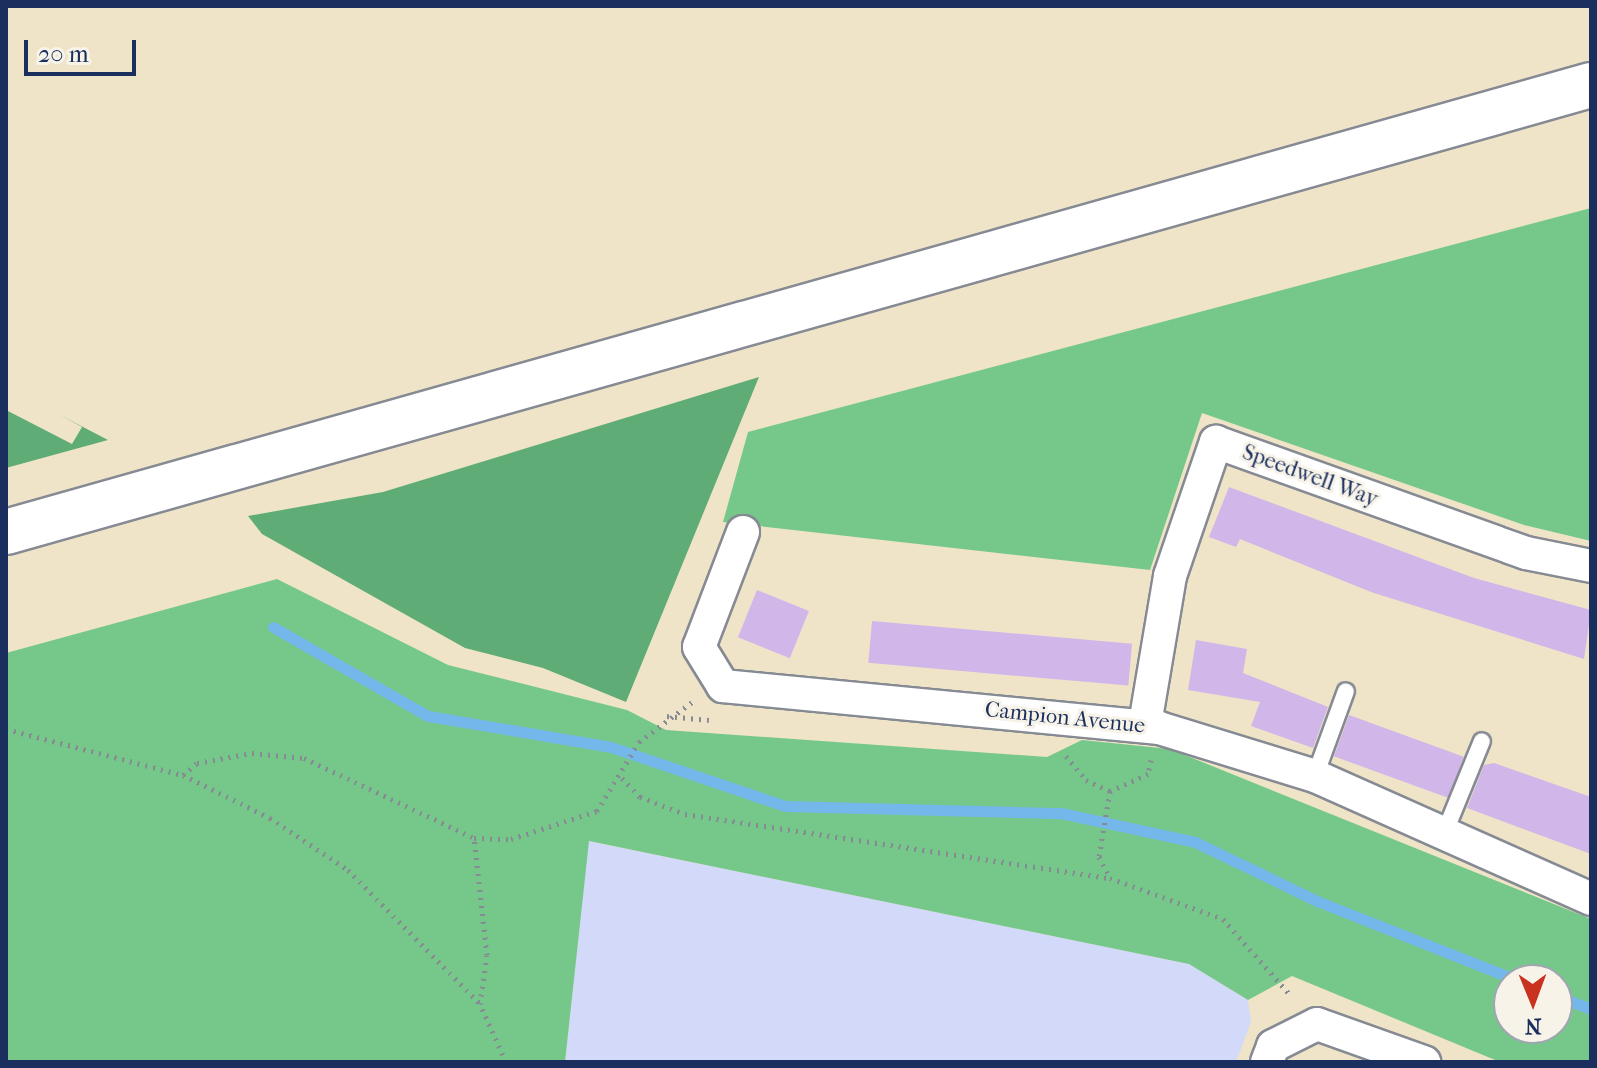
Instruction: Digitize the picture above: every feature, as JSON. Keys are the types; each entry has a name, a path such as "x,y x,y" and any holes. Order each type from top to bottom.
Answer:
{"main road":[{"path":"6,532 1591,85"}],"street":[{"name":"Speedwell Way","path":"1152,726 1170,576 1216,442 1526,553 1591,566"},
{"path":"723,686 699,647 743,532"},
{"name":"Campion Avenue","path":"723,686 1152,726 1315,776 1591,899"},
{"path":"1267,1062 1273,1046 1317,1024 1424,1062"}],"lane":[{"path":"1315,776 1346,691"},
{"path":"1444,834 1482,741"}],"path":[{"path":"183,775 197,763 252,753 304,758 474,838 511,839 597,811 624,775 639,742 666,716 723,686"},
{"path":"1110,878 1099,857 1110,791 1148,774 1152,726"},
{"path":"6,729 183,775 270,818 348,870 480,1004 506,1062"},
{"path":"624,775 640,797 685,814 1110,878 1223,919 1317,1024"},
{"path":"474,838 487,955 480,1004"}],"shaded area":[{"path":"588,841 1189,964 1248,1000 1251,1022 1236,1062 565,1062"}],"green space":[{"path":"1591,208 1591,541 1524,525 1202,413 1150,570 723,522 748,432"},
{"path":"759,377 626,702 543,668 465,648 262,534 248,516 383,492"},
{"path":"6,410 72,444 82,427 58,414 108,440 6,468"},
{"path":"277,579 448,665 627,710 666,730 1047,757 1082,740 1170,749 1591,919 1591,1062 1500,1062 1292,976 1248,1000 1189,964 589,841 565,1062 6,1062 6,653"}],"building":[{"path":"1229,487 1474,578 1591,610 1584,659 1371,592 1240,539 1236,547 1209,537"},
{"path":"757,590 809,611 790,658 738,637"},
{"path":"872,621 1132,644 1128,686 868,663"},
{"path":"1196,640 1247,649 1243,673 1328,707 1313,748 1251,726 1260,702 1188,690"},
{"path":"1349,715 1464,757 1449,798 1334,756"},
{"path":"1494,763 1591,797 1591,854 1467,808 1484,765"}],"waterway":[{"path":"273,627 428,716 611,747 785,806 1061,813 1195,842 1317,901 1493,971"},
{"path":"1573,1002 1591,1009"}]}
